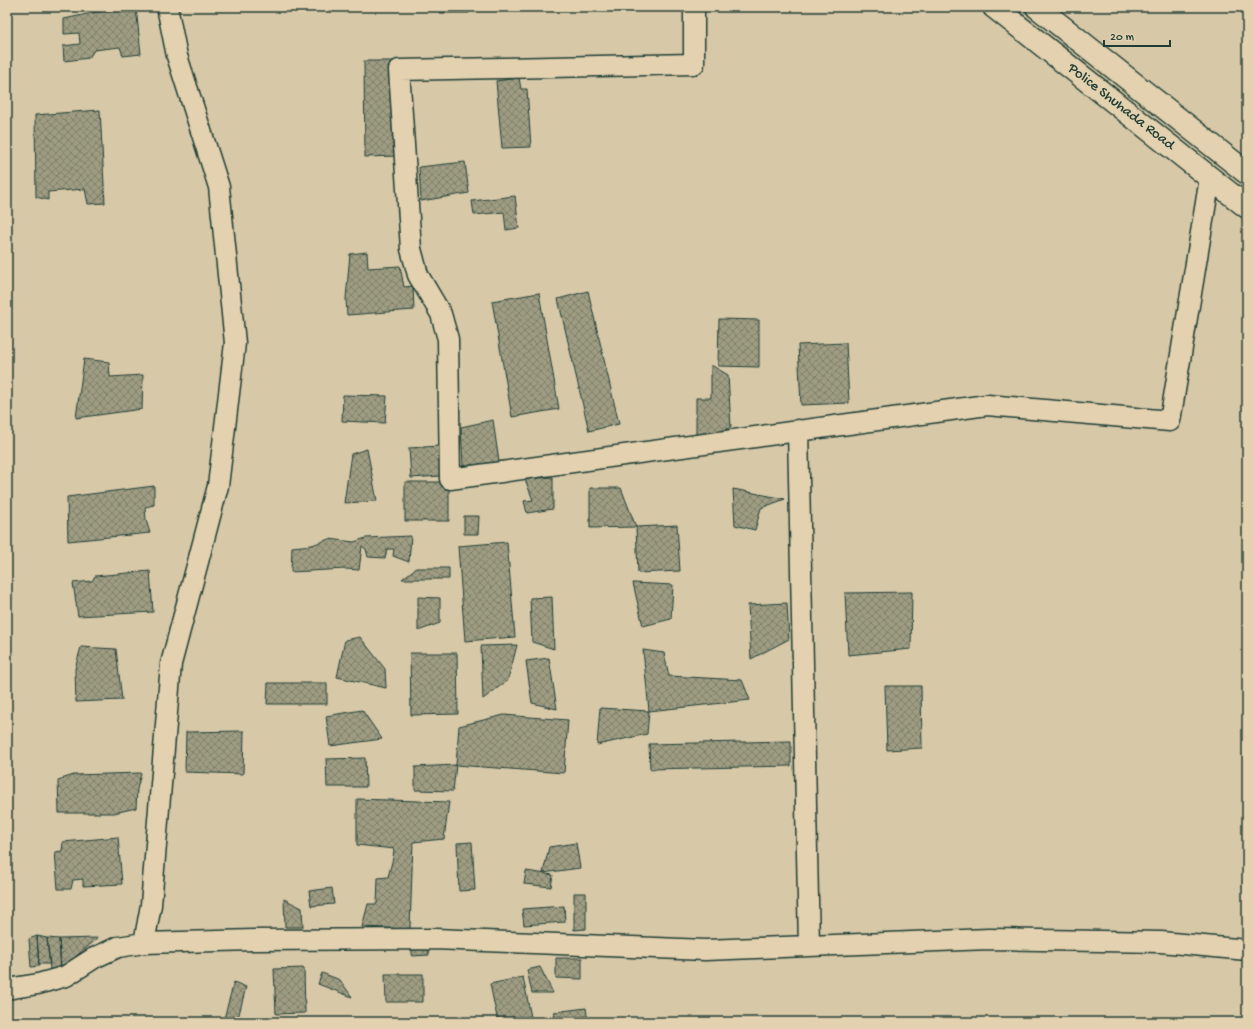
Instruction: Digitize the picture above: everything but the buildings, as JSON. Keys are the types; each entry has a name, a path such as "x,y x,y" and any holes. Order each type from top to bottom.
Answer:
{"main road":[{"name":"Police Shuhada Road","path":"994,7 1247,207"},
{"name":"Police Shuhada Road","path":"1037,7 1247,173"}],"street":[{"path":"144,943 151,905 171,664 218,486 235,342 219,187 177,56 168,7"},
{"path":"694,7 694,64 399,70 411,249 418,275 441,314 448,339 450,479 988,405 1170,421 1210,178"},
{"path":"798,430 809,946"},
{"path":"7,989 38,984 66,976 94,958 112,950 144,943 254,940 435,939 705,950 989,939 1161,942 1247,950"}]}
